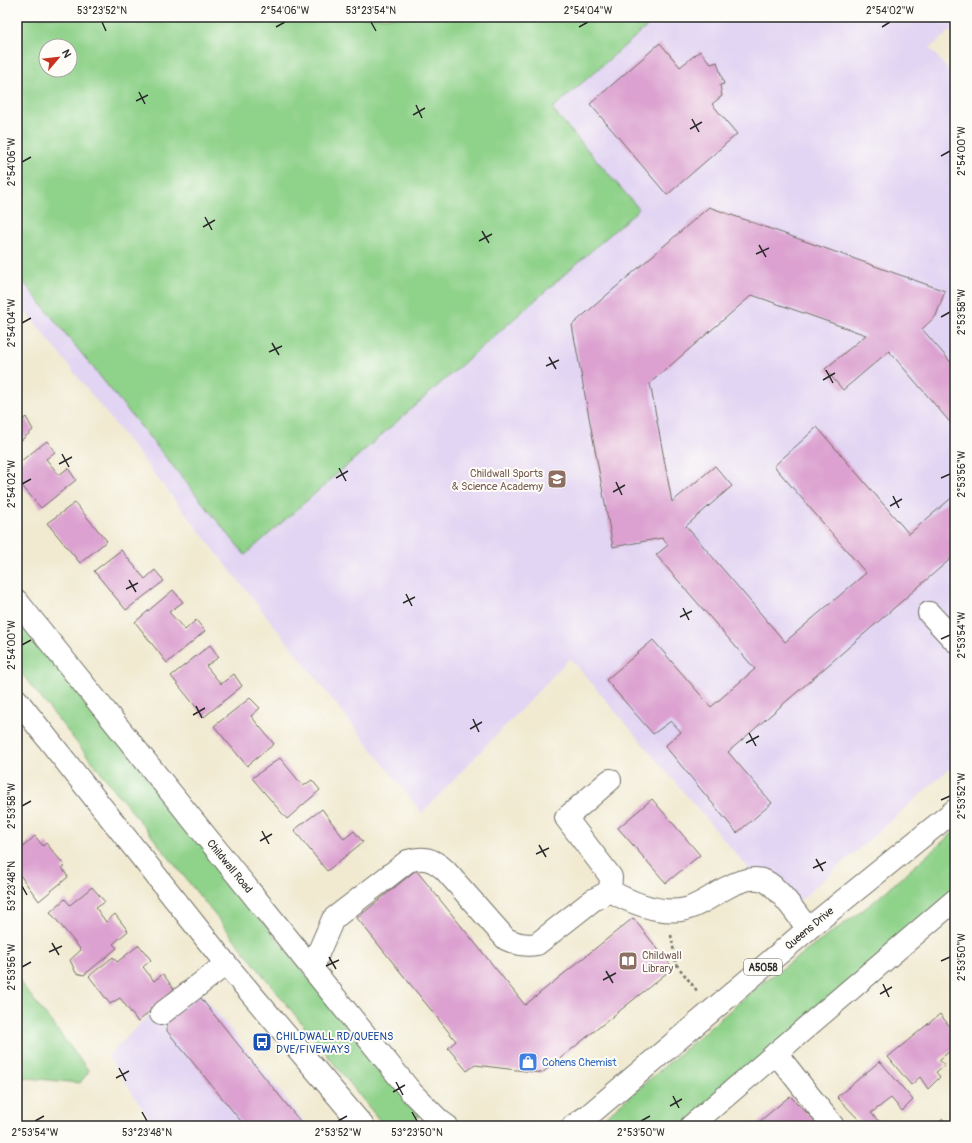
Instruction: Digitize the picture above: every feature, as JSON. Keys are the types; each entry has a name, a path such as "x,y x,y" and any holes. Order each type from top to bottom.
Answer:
{"main road":[{"name":"Childwall Road","path":"17,601 412,1093 447,1126"},
{"path":"929,613 955,641"},
{"path":"17,700 226,964 363,1126"},
{"path":"610,780 566,818 611,877 610,891"},
{"name":"Queens Drive","path":"573,1126 589,1115 808,929 955,810"},
{"path":"313,969 333,919 408,861 416,858 437,862 506,939 519,945 538,944 594,900 610,891"},
{"path":"610,891 643,905 663,910 676,910 686,909 700,904 734,884 750,879 765,881 789,904 808,929"},
{"path":"690,1126 955,900"},
{"path":"161,1014 226,964"},
{"path":"776,1053 833,1126"}],"path":[{"path":"670,930 676,964 699,993"}],"shaded area":[{"name":"Childwall Sports & Science Academy","path":"17,17 955,17 955,27 930,48 955,78 955,764 786,913 570,658 422,813 17,300"},
{"path":"190,979 308,1126 154,1126 108,1056 156,1008"}],"green space":[{"path":"17,17 658,17 552,109 639,209 245,555 17,274"},
{"path":"17,615 419,1116 406,1126 384,1126 17,668"},
{"path":"955,831 955,890 682,1126 590,1126 603,1119 761,984 871,904"},
{"path":"17,978 89,1071 80,1083 17,1077"}],"building":[{"path":"660,43 680,67 700,51 711,64 717,62 724,84 720,85 722,96 712,104 737,134 667,195 590,104"},
{"path":"709,207 945,291 936,316 922,329 955,367 955,428 889,351 843,390 825,369 866,335 752,295 650,383 672,502 715,466 732,486 686,526 785,642 866,573 774,466 817,427 909,534 955,495 955,555 728,752 772,803 737,833 665,746 681,732 671,721 653,734 606,680 653,640 711,707 755,669 656,555 668,545 662,538 613,547 572,325"},
{"path":"26,417 33,430 17,444 17,424"},
{"path":"47,441 55,452 46,459 59,475 68,468 76,480 41,508 17,480 17,464"},
{"path":"75,503 107,541 80,563 47,523"},
{"path":"121,550 145,579 155,570 164,581 126,610 94,571"},
{"path":"173,590 183,602 169,612 185,630 196,620 205,631 167,663 135,622"},
{"path":"210,645 219,657 206,666 221,684 234,674 242,686 204,717 171,676"},
{"path":"250,698 260,708 251,716 274,744 247,766 214,726"},
{"path":"280,758 303,786 312,780 320,790 287,819 252,778"},
{"path":"652,799 700,855 666,883 618,828"},
{"path":"322,809 344,839 354,831 363,842 327,871 294,830"},
{"path":"35,836 43,846 46,843 65,866 62,868 68,877 39,901 17,871 17,852"},
{"path":"416,870 525,1005 633,918 673,968 542,1073 475,1065 467,1071 448,1048 456,1041 357,918"},
{"path":"92,887 105,902 96,908 106,922 115,914 128,931 113,944 117,948 84,975 76,973 70,960 81,950 50,912 65,899 70,905"},
{"path":"139,945 151,960 143,967 154,981 163,974 174,989 138,1022 120,998 110,1004 89,976 113,957 117,962"},
{"path":"199,996 304,1126 245,1126 167,1031 167,1021"},
{"path":"940,1014 955,1033 955,1047 939,1060 945,1065 936,1072 940,1077 928,1089 920,1077 911,1085 888,1057"},
{"path":"880,1061 913,1100 902,1111 891,1098 871,1113 883,1126 865,1126 837,1097"},
{"path":"790,1096 820,1126 754,1126"},
{"path":"943,1119 944,1126 934,1126"}],"place":[{"name":"Childwall Sports & Science Academy","path":"557,479"},
{"name":"Childwall Library","path":"628,961"},
{"name":"CHILDWALL RD/QUEENS DVE/FIVEWAYS","path":"262,1042"},
{"name":"Cohens Chemist","path":"528,1062"}]}
